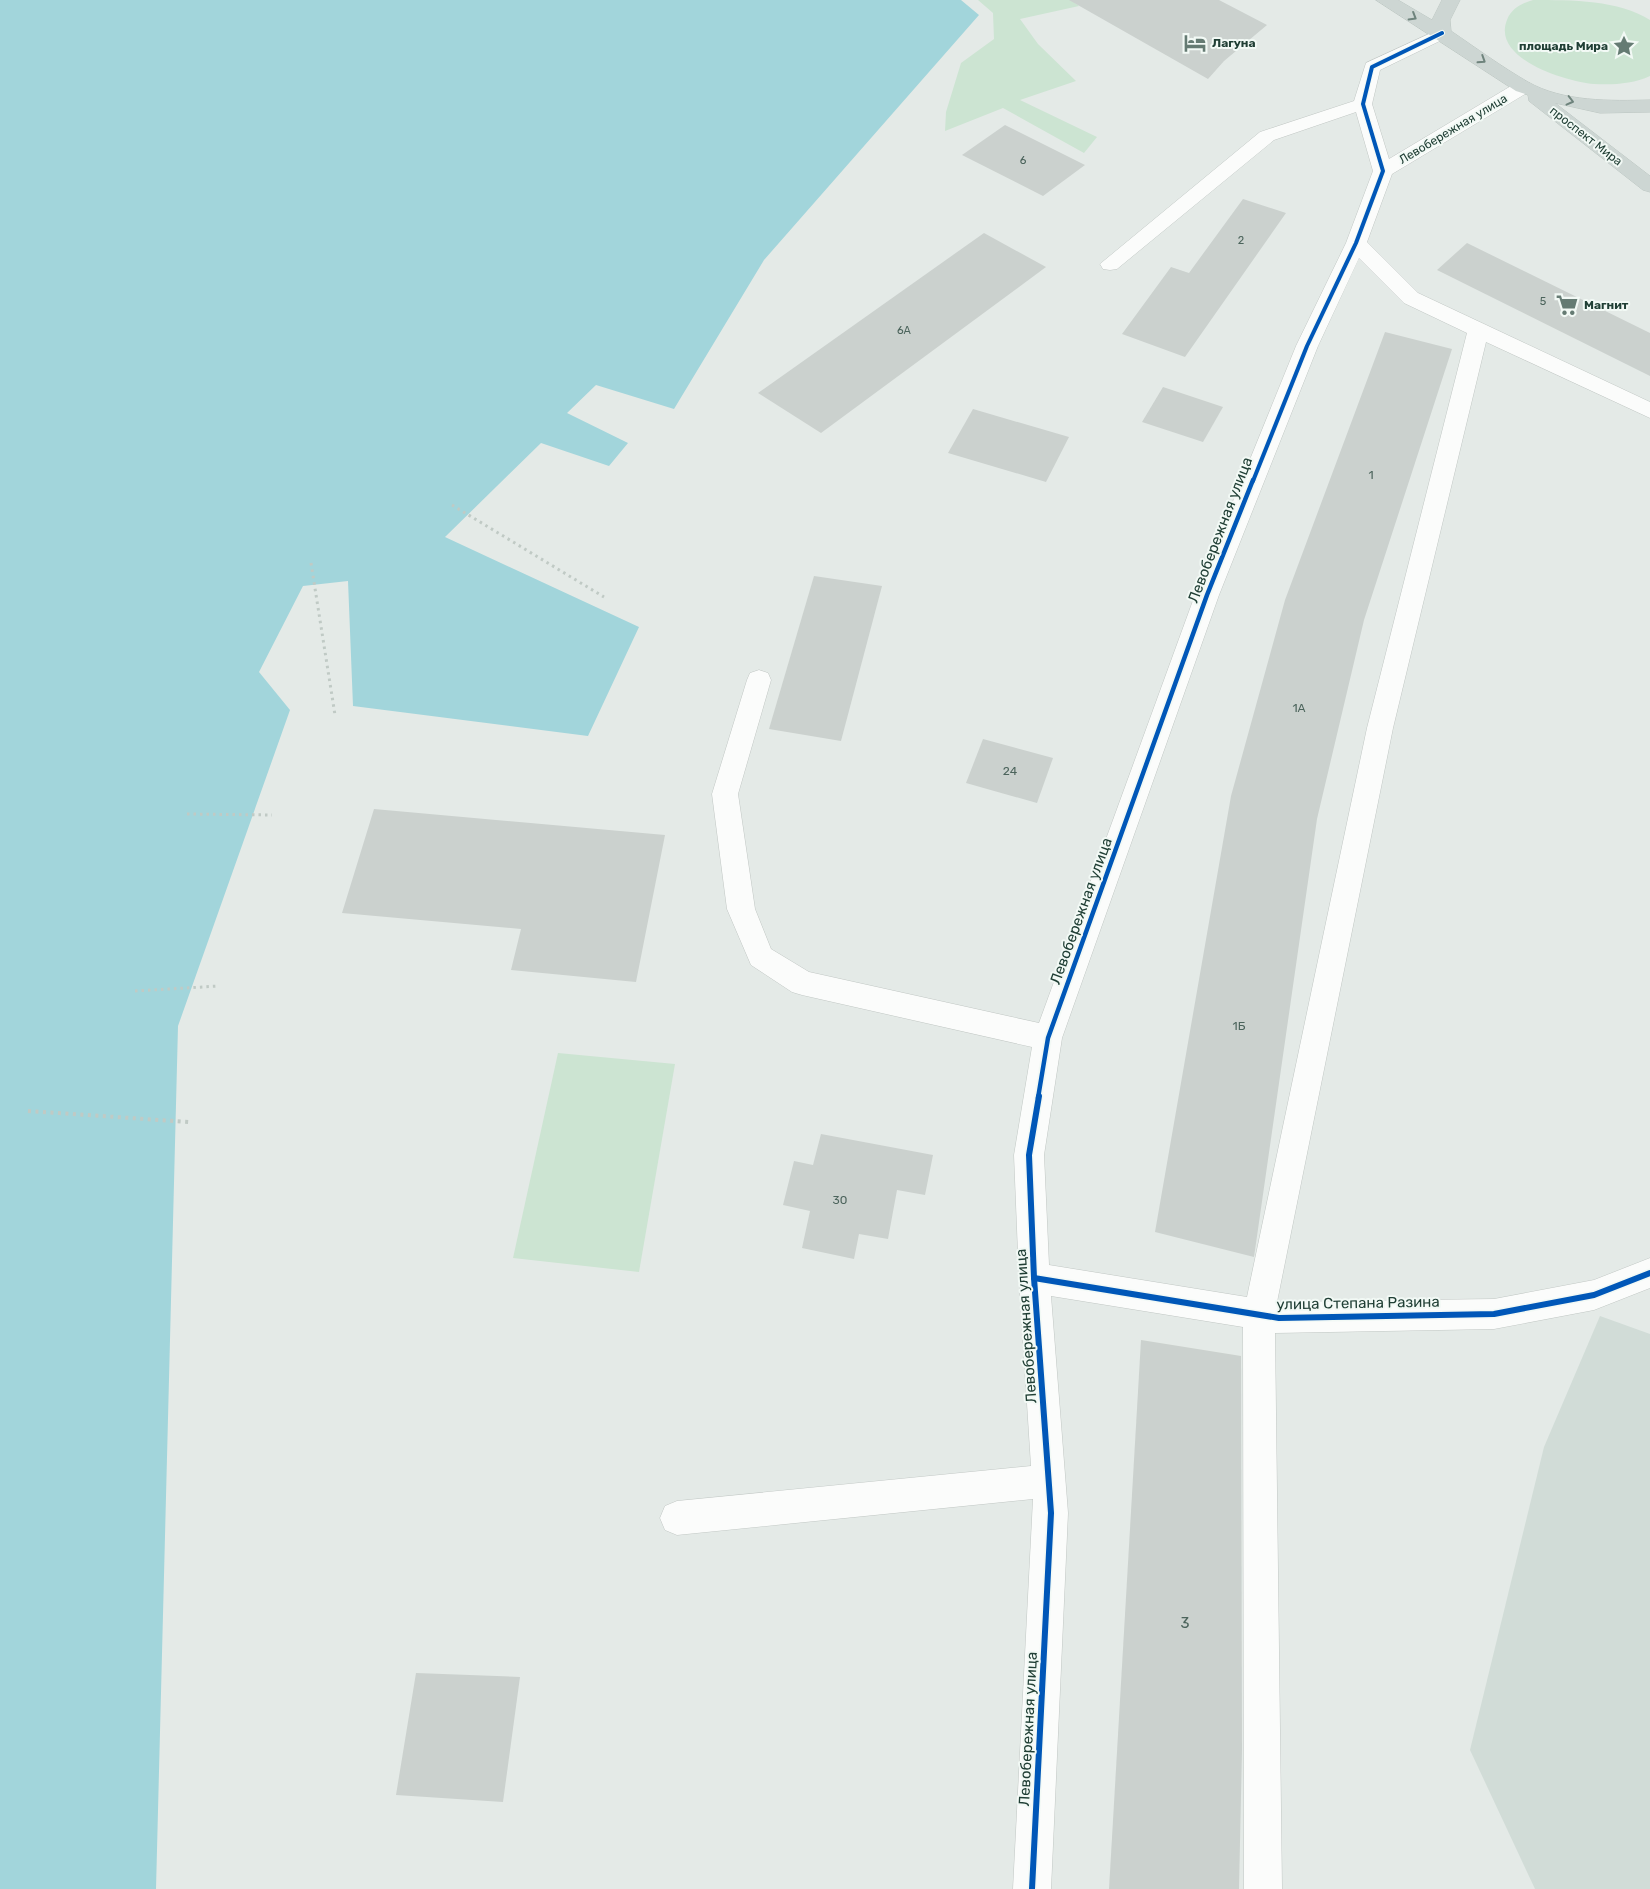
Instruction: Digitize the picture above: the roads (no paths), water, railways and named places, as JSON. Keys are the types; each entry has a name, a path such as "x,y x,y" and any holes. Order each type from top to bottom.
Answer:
{"main road":[{"path":"1385,0 1442,33 1523,87 1554,97 1600,107 1650,106"},
{"path":"1442,33 1441,20 1451,0"},
{"name":"проспект Мира","path":"1523,87 1650,186"}],"street":[{"path":"1110,264 1267,136 1363,104 1372,67 1442,33"},
{"name":"Левобережная улица","path":"1383,171 1523,87"},
{"name":"Левобережная улица","path":"1032,1889 1051,1513 1034,1278 1029,1155 1048,1038 1207,595 1307,346 1356,243 1383,171 1363,104"},
{"path":"1356,243 1411,298 1650,411"},
{"path":"1263,1889 1259,1315 1380,728 1478,330"},
{"path":"759,680 725,794 741,909 760,957 802,983 1048,1038"},
{"name":"улица Степана Разина","path":"1034,1278 1279,1318 1494,1314 1594,1295 1650,1273"},
{"path":"677,1518 1049,1481"}],"water":[{"path":"0,0 961,0 979,15 764,260 674,409 596,385 567,413 628,443 609,466 541,443 445,537 639,627 588,736 353,706 348,581 303,586 259,672 290,710 178,1026 156,1889 0,1889"}],"place":[{"name":"Лагуна","path":"1195,43"},
{"name":"площадь Мира","path":"1624,46"},
{"name":"Магнит","path":"1567,305"}]}
